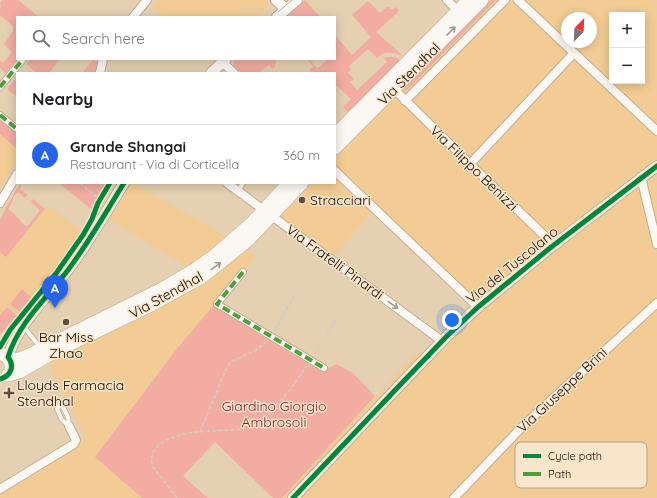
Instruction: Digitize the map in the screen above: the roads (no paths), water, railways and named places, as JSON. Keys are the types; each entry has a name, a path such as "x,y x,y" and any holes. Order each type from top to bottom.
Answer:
{"main road":[{"name":"Via Stendhal","path":"336,134 469,0"},
{"name":"Via Stendhal","path":"336,147 482,0"},
{"name":"Via Stendhal","path":"4,377 32,365 56,351 143,309 191,283 236,250 268,213 288,184"},
{"name":"Via Stendhal","path":"11,352 41,349 160,290 204,263 227,246 248,226 268,213 301,184"},
{"path":"4,377 11,369 11,352"}],"street":[{"path":"134,16 147,0"},
{"path":"276,0 292,3"},
{"path":"447,0 458,11"},
{"path":"405,101 505,0"},
{"path":"518,0 657,131"},
{"path":"278,16 292,3"},
{"path":"470,164 574,53"},
{"path":"0,87 22,60"},
{"path":"100,72 103,60"},
{"path":"211,72 224,61 233,72"},
{"name":"Via Filippo Benizzi","path":"394,90 554,245"},
{"path":"0,115 16,128"},
{"name":"Via del Tuscolano","path":"293,498 442,341 478,307 554,245 657,166"},
{"path":"336,172 478,307"},
{"path":"0,203 16,176"},
{"path":"641,177 657,241"},
{"path":"11,352 25,328 90,239 123,184"},
{"name":"Via Fratelli Pinardi","path":"228,184 442,341"},
{"path":"243,272 217,304 324,368"},
{"name":"Via Giuseppe Brini","path":"454,498 523,426 657,303"},
{"path":"0,489 74,444 76,440 69,426"}],"lane":[{"path":"237,191 242,184"},
{"path":"25,328 41,349"}],"tram line":[{"path":"278,12 292,0"}],"place":[{"name":"Stracciari","path":"302,200"},
{"name":"Grande Shangai","path":"55,308"},
{"name":"Bar Miss Zhao","path":"66,322"},
{"name":"Lloyds Farmacia Stendhal","path":"9,393"}],"park label":[{"name":"Giardino Giorgio Ambrosoli","path":"274,414"}]}
